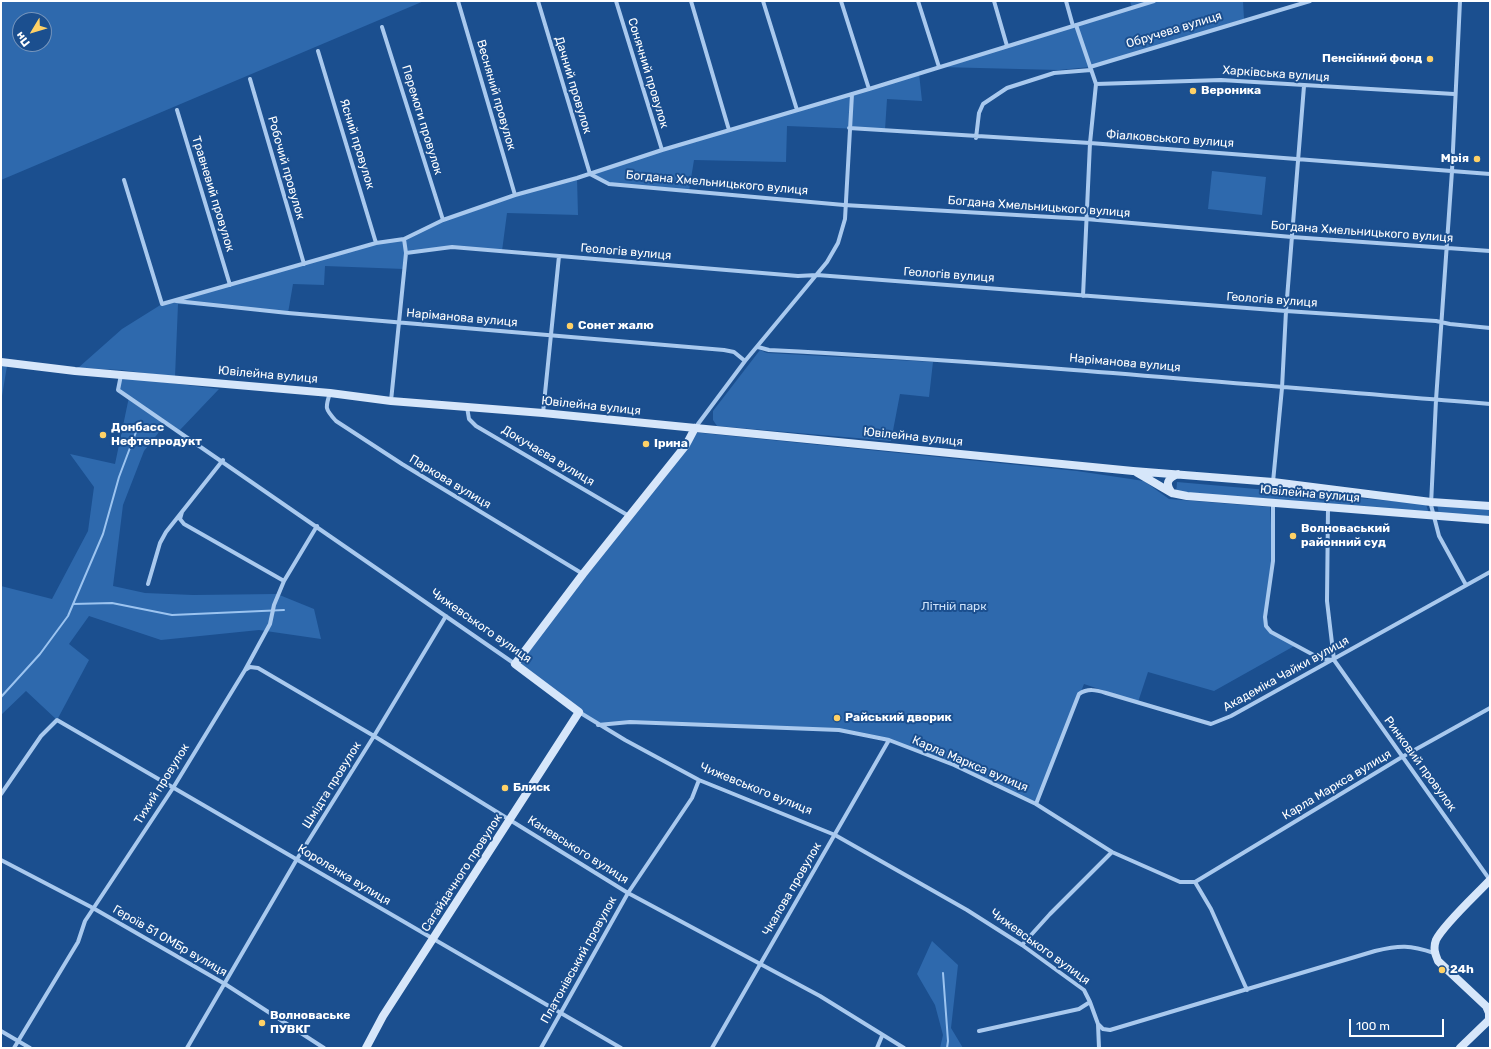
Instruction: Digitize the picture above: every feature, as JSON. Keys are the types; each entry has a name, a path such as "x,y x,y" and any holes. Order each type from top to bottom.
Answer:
{"street":[{"name":"Весняний провулок","path":"458,1 515,195"},
{"name":"Дачний провулок","path":"538,1 590,174"},
{"name":"Сонячний провулок","path":"616,1 662,150"},
{"path":"691,1 729,130"},
{"path":"763,1 798,110"},
{"path":"841,1 868,89"},
{"path":"918,1 939,67"},
{"path":"994,1 1007,46"},
{"path":"1066,1 1096,84 1090,143 1083,296"},
{"path":"124,180 162,304 376,243 404,239 443,220 515,195 590,174 662,150 852,94 1154,1"},
{"name":"Обручева вулиця","path":"1090,68 1310,1"},
{"path":"1460,1 1454,94 1452,171 1436,400 1431,502 1433,516 1439,536 1466,585"},
{"name":"Перемоги провулок","path":"382,27 443,220"},
{"name":"Ясний провулок","path":"318,51 376,243"},
{"path":"976,138 983,104 1007,88 1054,73 1090,68"},
{"name":"Робочий провулок","path":"250,79 304,264"},
{"name":"Харківська вулиця","path":"1096,84 1221,80 1454,94"},
{"path":"1273,482 1282,388 1286,311 1304,86"},
{"path":"515,664 583,574 686,445 695,428 745,361 827,262 838,243 845,218 844,204 852,94"},
{"name":"Травневий провулок","path":"177,110 230,285"},
{"name":"Фіалковського вулиця","path":"849,128 976,138 1090,143 1490,174"},
{"name":"Богдана Хмельницького вулиця","path":"590,174 609,184 844,204 1086,219 1292,237 1490,251"},
{"path":"391,401 406,253 404,239"},
{"name":"Геологів вулиця","path":"406,253 452,247 798,276 817,275 1441,322 1490,328"},
{"path":"542,413 559,256"},
{"name":"Наріманова вулиця","path":"174,301 288,313 724,350 734,352 745,361"},
{"name":"Наріманова вулиця","path":"758,347 769,350 897,357 1140,374 1282,388 1490,404"},
{"name":"Ювілейна вулиця","path":"1,362 46,368 330,393 391,401 467,406 1133,471 1273,482 1431,502 1490,506"},
{"name":"Чижевського вулиця","path":"121,374 118,390 223,460 515,664 579,712 699,780 835,834 967,910 1022,945 1084,990 1098,1024 1099,1048"},
{"name":"Паркова вулиця","path":"330,393 326,407 328,412 336,421 402,464 583,574"},
{"name":"Докучаєва вулиця","path":"467,406 469,419 476,426 629,516"},
{"path":"148,584 160,543 166,532 223,460"},
{"name":"Ювілейна вулиця","path":"1133,471 1172,493 1186,496 1490,520"},
{"path":"1172,493 1167,486 1167,482 1171,476 1179,474"},
{"path":"1273,502 1273,561 1266,605 1266,626 1271,632 1321,659 1334,660"},
{"name":"Ринковий провулок","path":"1328,508 1328,601 1334,660 1490,880"},
{"path":"182,512 180,519 184,524 284,581"},
{"name":"Тихий провулок","path":"14,1048 78,942 85,921 173,788 244,670 270,624 274,605 284,581 317,526"},
{"name":"Академіка Чайки вулиця","path":"1036,804 1079,694 1085,690 1094,690 1211,724 1231,716 1334,660 1490,572"},
{"name":"Шмідта провулок","path":"187,1048 297,859 374,736 446,616"},
{"name":"Каневського вулиця","path":"244,670 250,667 258,668 374,736 628,893 820,996 882,1036 904,1048"},
{"name":"Карла Маркса вулиця","path":"598,724 630,722 839,730 889,740 954,765 1036,804 1112,852 1180,882 1195,882 1402,757 1490,708"},
{"name":"Сагайдачного провулок","path":"366,1048 384,1016 579,712"},
{"name":"Короленка вулиця","path":"1,794 41,736 56,720 621,1048"},
{"name":"Чкалова провулок","path":"712,1048 889,740"},
{"name":"Платонівський провулок","path":"541,1048 628,893 692,798 699,780"},
{"path":"1022,945 1050,914 1112,852"},
{"name":"Героїв 51 ОМБр вулиця","path":"1,860 93,908 225,984 324,1048"},
{"path":"1460,1048 1489,1020 1490,1013 1486,1006 1438,961 1434,953 1436,941 1443,930 1490,880"},
{"path":"1195,882 1211,909 1248,990"},
{"path":"1098,1024 1103,1030 1110,1030 1396,946 1416,947 1434,953"},
{"path":"979,1031 1078,1009 1090,1002"},
{"path":"1,1031 30,1048"},
{"path":"877,1048 882,1036"}],"green space":[{"path":"1,1 424,1 1,180"},
{"path":"1130,1 1243,1 1244,19 1090,67 1059,70 939,67 1132,8"},
{"path":"919,73 922,101 887,99 885,130 787,126 786,162 694,160 689,191 609,184 590,174 605,168"},
{"path":"1212,171 1266,177 1262,215 1208,209"},
{"path":"577,178 578,215 507,213 502,251 452,247 407,253 404,269 325,266 324,285 293,284 288,313 178,304 175,377 121,370 78,368 122,329 162,304 376,243 404,239 443,220 515,195"},
{"path":"760,350 767,353 933,362 929,397 900,394 891,441 717,426 713,420 713,411"},
{"path":"1,365 7,366 1,402"},
{"path":"121,377 219,389 179,431 167,422 144,451 123,505 113,586 145,593 193,595 277,594 314,609 321,639 259,630 161,640 89,616 69,644 89,660 57,720 26,691 1,715 1,586 52,599 88,531 94,487 70,454 115,464 129,397 118,390"},
{"name":"Літній парк","path":"692,432 1077,471 1144,481 1169,499 1270,507 1273,561 1266,625 1271,632 1296,645 1214,691 1148,672 1138,702 1084,684 1036,804 954,765 889,740 839,730 630,722 598,725 515,664"},
{"path":"1177,482 1426,504 1429,514 1176,495"},
{"path":"1437,504 1490,508 1490,518 1439,514"},
{"path":"932,941 958,965 951,1028 963,1048 940,1048 943,1035 935,1005 917,974"}],"waterway":[{"path":"1,697 40,654 68,616 103,534 119,477 136,432"},
{"path":"73,604 112,603 172,615 284,610"},
{"path":"943,973 948,1041 947,1048"}],"place":[{"name":"Пенсійний фонд","path":"1430,59"},
{"name":"Вероника","path":"1193,91"},
{"name":"Мрія","path":"1477,159"},
{"name":"Сонет жалю","path":"570,326"},
{"name":"Донбасс Нефтепродукт","path":"103,435"},
{"name":"Ірина","path":"646,444"},
{"name":"Волноваський районний суд","path":"1293,536"},
{"name":"Райський дворик","path":"837,718"},
{"name":"Блиск","path":"505,788"},
{"name":"24h","path":"1442,970"},
{"name":"Волноваське ПУВКГ","path":"262,1023"}]}
